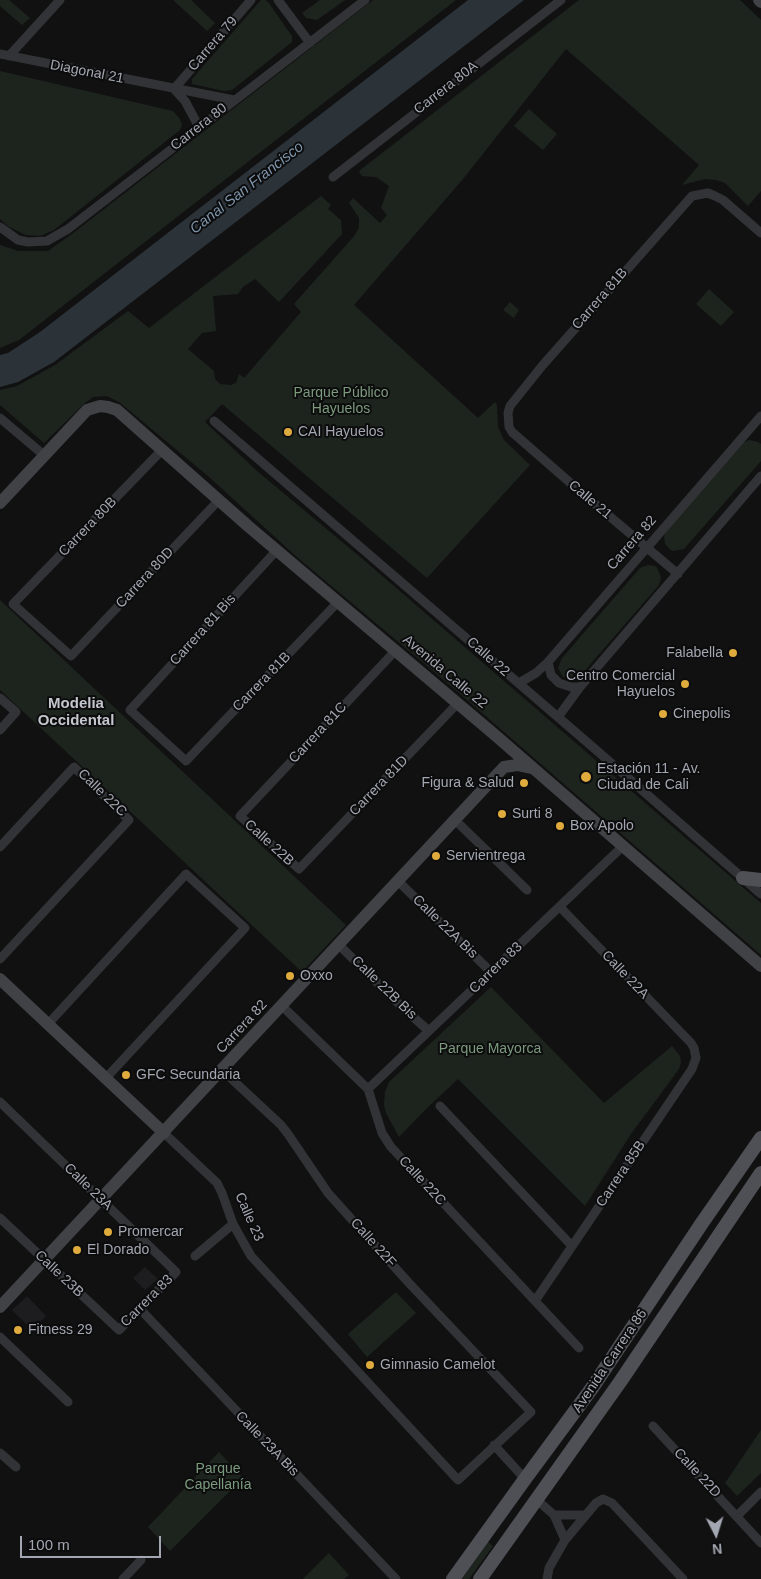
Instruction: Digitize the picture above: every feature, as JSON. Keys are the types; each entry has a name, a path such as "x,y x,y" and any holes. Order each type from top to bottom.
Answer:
{"main road":[{"path":"743,878 761,880"},
{"name":"Avenida Carrera 86","path":"452,1579 592,1388 761,1138"},
{"name":"Avenida Carrera 86","path":"480,1579 538,1500 620,1382 761,1173"}],"street":[{"path":"4,55 60,0"},
{"name":"Carrera 79","path":"174,89 251,0"},
{"path":"278,0 310,43"},
{"name":"Carrera 80","path":"0,227 18,240 28,242 47,241 68,229 365,0"},
{"name":"Carrera 80A","path":"333,177 560,0"},
{"name":"Diagonal 21","path":"4,55 234,100"},
{"path":"174,89 185,101 199,128"},
{"name":"Carrera 81B","path":"508,421 510,406 598,300 692,196 708,193 723,200 761,233"},
{"name":"Avenida Calle 22","path":"45,456 88,410 100,406 108,406 117,410 219,500 458,703 758,963"},
{"name":"Carrera 82","path":"519,683 536,673 548,662 761,416"},
{"path":"0,418 45,456 0,503"},
{"name":"Calle 22","path":"214,421 761,894"},
{"name":"Calle 21","path":"508,421 512,432 678,574"},
{"name":"Carrera 80B","path":"71,656 13,604 162,450"},
{"path":"558,717 580,687 761,476"},
{"name":"Carrera 80D","path":"71,656 219,500"},
{"name":"Carrera 81 Bis","path":"186,761 130,710 277,550"},
{"name":"Carrera 81B","path":"186,761 338,602"},
{"name":"Carrera 81C","path":"240,816 396,650"},
{"path":"548,662 551,675 559,683 571,687 580,687"},
{"path":"0,698 16,712 0,730"},
{"name":"Carrera 81D","path":"299,869 458,703"},
{"path":"495,735 504,752 506,760 504,767 523,765 538,772"},
{"name":"Calle 22C","path":"0,847 74,767 129,820 0,959"},
{"name":"Carrera 82","path":"0,1307 504,767"},
{"name":"Calle 22B","path":"240,816 299,869"},
{"path":"455,820 526,890"},
{"name":"Carrera 83","path":"368,1089 623,846"},
{"path":"48,1024 186,874 245,928 106,1078"},
{"name":"Calle 22A Bis","path":"398,881 491,972"},
{"name":"Calle 22A","path":"560,907 690,1044"},
{"name":"Calle 22B Bis","path":"339,944 404,1009 429,1031"},
{"name":"Calle 23","path":"0,979 217,1184 233,1224 251,1256 458,1480 494,1445"},
{"name":"Calle 22C","path":"282,1006 368,1089 382,1133 391,1147 579,1348"},
{"name":"Carrera 85B","path":"535,1301 692,1068 696,1053 690,1044"},
{"name":"Calle 22F","path":"222,1070 281,1125 328,1193 408,1282 531,1412 494,1445"},
{"name":"Calle 23A","path":"0,1102 176,1272"},
{"path":"440,1106 572,1246"},
{"name":"Calle 23B","path":"0,1218 119,1330"},
{"path":"195,1256 233,1224"},
{"name":"Carrera 83","path":"119,1330 176,1272"},
{"name":"Calle 23A Bis","path":"140,1309 396,1579"},
{"path":"0,1337 68,1402"},
{"name":"Calle 22D","path":"653,1426 761,1543"},
{"path":"494,1445 525,1478"},
{"path":"0,1453 16,1467"},
{"path":"737,1516 761,1492"},
{"path":"547,1579 549,1568 565,1540 584,1515 603,1499 612,1503 683,1579"},
{"path":"538,1500 554,1515 565,1540"},
{"path":"554,1515 584,1515"},
{"path":"122,1579 140,1560"}],"shaded area":[{"path":"145,1267 158,1279 145,1290 133,1278"},
{"path":"27,1296 46,1316 32,1330 12,1310"}],"green space":[{"path":"0,0 9,0 30,18 22,25 0,6"},
{"path":"173,0 191,0 215,23 207,31"},
{"path":"261,0 268,2 292,36 292,42 232,90 224,91 192,84 192,79"},
{"path":"320,0 345,0 317,20 306,18 302,13"},
{"path":"373,0 456,0 19,340 0,348 0,245 18,251 48,251"},
{"name":"Parque Público Hayuelos","path":"579,0 740,0 761,20 761,191 748,206 725,183 716,180 705,179 682,185 699,165 566,49 463,179 354,305 478,418 495,402 497,405 498,427 504,440 530,465 427,578 222,404 205,422 257,471 365,561 761,903 761,955 451,686 298,558 208,476 119,402 107,396 93,397 44,443 0,405 0,390 17,386 55,365 128,311 149,328 321,196 331,205 328,209 341,220 342,234 279,302 255,279 243,287 238,294 213,296 216,331 202,333 188,349 214,371 215,379 220,384 231,385 236,383 239,374 244,378 301,312 294,304 355,235 359,227 359,218 349,203 353,198 380,223 387,215 381,208 389,186 376,177 362,176 359,171"},
{"path":"0,71 173,111 180,119 182,125 180,130 54,230 40,236 26,235 9,227 0,219"},
{"path":"529,109 557,134 543,150 514,126"},
{"path":"709,289 734,312 721,326 696,304"},
{"path":"510,302 519,310 514,318 503,310"},
{"path":"749,440 761,444 761,461 684,549 672,551 665,544 664,537 666,531 744,442"},
{"path":"648,565 656,566 661,578 659,585 581,675 573,679 563,677 558,668 562,658 640,568"},
{"path":"0,600 346,925 302,972 0,690"},
{"name":"Parque Mayorca","path":"491,987 604,1103 672,1046 680,1056 679,1069 631,1134 585,1206 458,1079 399,1137 386,1113 384,1105 385,1092 389,1082"},
{"path":"396,1292 416,1313 367,1357 348,1334"},
{"path":"761,1430 761,1473 737,1496 725,1483"},
{"name":"Parque Capellanía","path":"219,1452 243,1478 170,1551 148,1527"},
{"path":"488,1542 493,1546 469,1579 462,1579"},
{"path":"329,1553 349,1575 344,1579 303,1579"}],"water":[{"name":"Canal San Francisco","path":"468,0 524,0 54,362 18,382 0,387 0,355 8,353 40,332"}],"place":[{"name":"CAI Hayuelos","path":"288,432"},
{"name":"Falabella","path":"733,653"},
{"name":"Centro Comercial Hayuelos","path":"685,684"},
{"name":"Cinepolis","path":"663,714"},
{"name":"Estación 11 - Av. Ciudad de Cali","path":"586,777"},
{"name":"Figura & Salud","path":"524,783"},
{"name":"Surti 8","path":"502,814"},
{"name":"Box Apolo","path":"560,826"},
{"name":"Servientrega","path":"436,856"},
{"name":"Oxxo","path":"290,976"},
{"name":"GFC Secundaria","path":"126,1075"},
{"name":"Promercar","path":"108,1232"},
{"name":"El Dorado","path":"77,1250"},
{"name":"Fitness 29","path":"18,1330"},
{"name":"Gimnasio Camelot","path":"370,1365"}],"district":[{"name":"Modelia Occidental","path":"76,712"}]}
